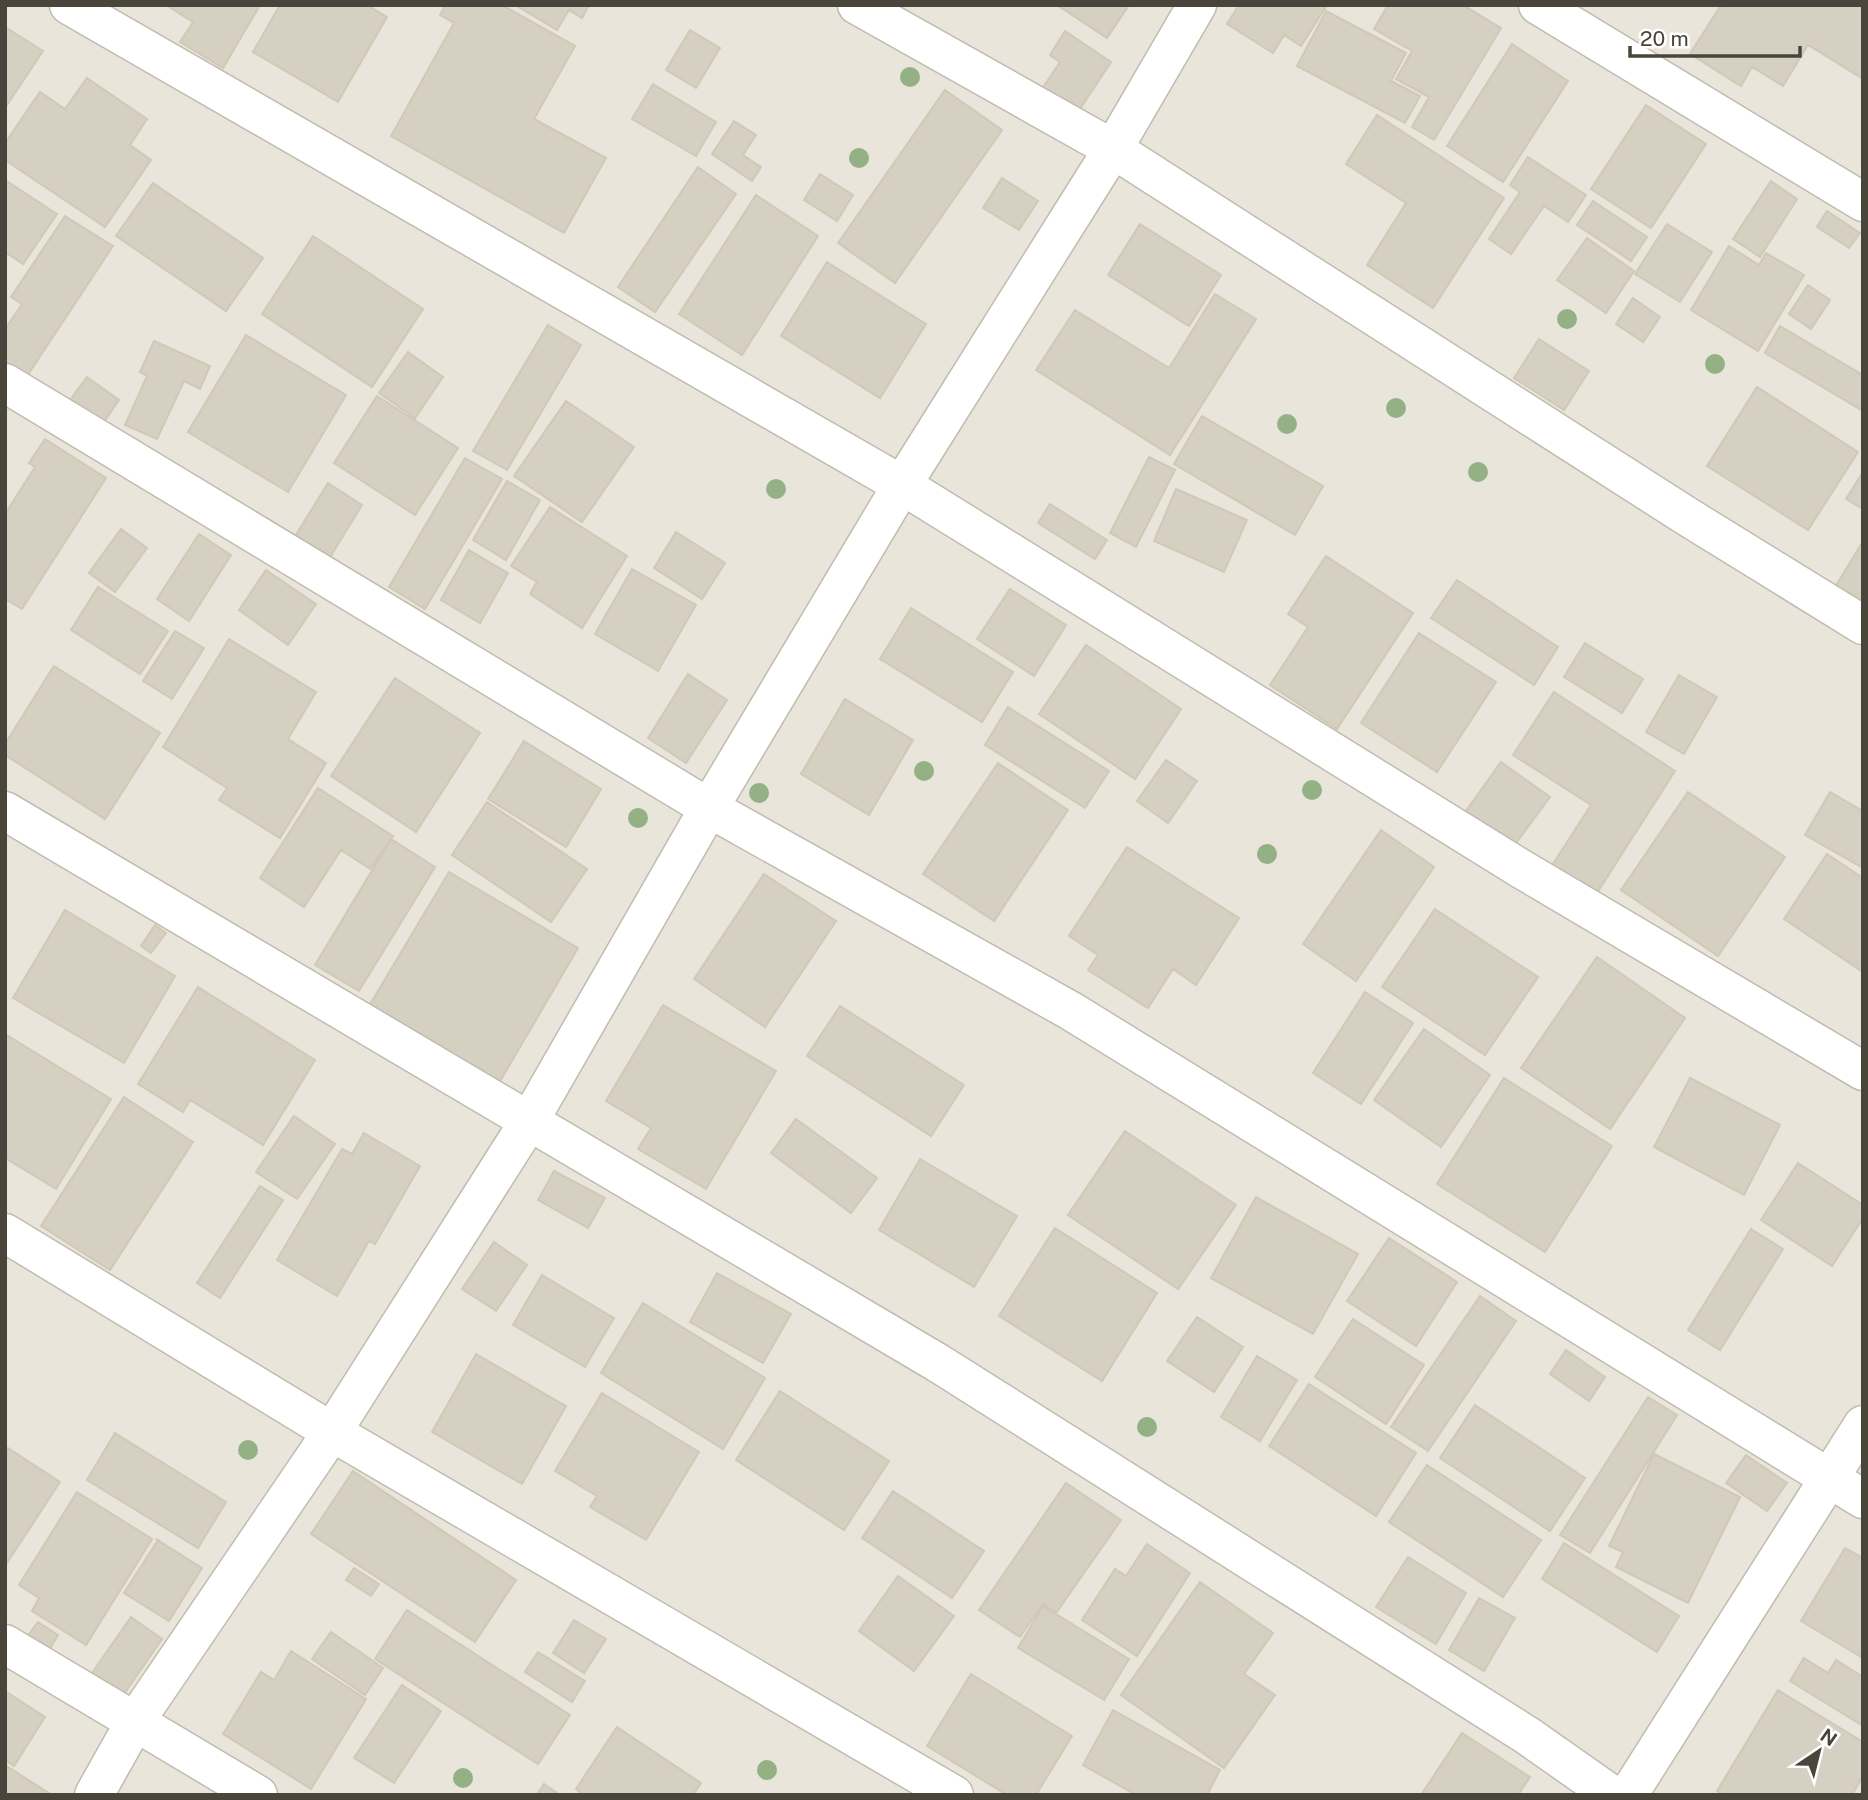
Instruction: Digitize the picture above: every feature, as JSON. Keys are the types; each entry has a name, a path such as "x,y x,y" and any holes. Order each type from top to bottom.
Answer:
{"street":[{"path":"69,5 902,485 1522,870 1863,1071"},
{"path":"857,5 1113,149 1688,517 1863,625"},
{"path":"93,1795 136,1720 332,1432 528,1123 709,807 902,485 1113,149 1197,5"},
{"path":"1538,5 1863,202"},
{"path":"5,383 709,807 1071,1011 1863,1499"},
{"path":"5,811 528,1123 938,1363 1517,1729 1612,1795"},
{"path":"5,1233 332,1432 954,1795"},
{"path":"1628,1795 1863,1425"},
{"path":"5,1644 258,1795"}],"shaded area":[{"path":"5,5 1863,5 1863,1795 5,1795"}],"building":[{"path":"166,5 260,5 223,68 180,42 193,22"},
{"path":"280,5 367,5 387,17 338,102 253,52"},
{"path":"446,5 502,5 575,46 534,119 606,158 564,233 391,136 454,23 440,15"},
{"path":"515,5 589,5 582,18 569,10 557,30"},
{"path":"1057,5 1129,5 1107,38"},
{"path":"1239,5 1327,5 1301,46 1284,35 1273,53 1227,24"},
{"path":"1388,5 1463,5 1501,28 1434,140 1412,127 1429,97 1396,79 1412,51 1374,29"},
{"path":"1721,5 1863,5 1863,79 1808,45 1783,86 1752,67 1741,86 1690,54"},
{"path":"1326,11 1406,53 1391,81 1420,96 1405,123 1297,66"},
{"path":"5,27 43,51 5,108"},
{"path":"690,30 720,48 696,88 666,70"},
{"path":"1065,31 1111,62 1074,118 1038,95 1060,62 1050,55"},
{"path":"1512,44 1568,81 1503,182 1447,146"},
{"path":"87,78 147,119 130,145 151,160 105,227 5,160 5,143 40,92 65,109"},
{"path":"653,84 716,122 696,156 632,119"},
{"path":"945,90 1002,130 895,283 838,243"},
{"path":"1646,105 1706,144 1651,228 1591,189"},
{"path":"1377,115 1504,198 1433,308 1367,265 1406,203 1346,164"},
{"path":"734,121 756,135 743,155 761,167 752,181 712,154"},
{"path":"1528,157 1586,195 1568,222 1544,206 1511,254 1489,239 1520,192 1510,185"},
{"path":"698,167 736,194 655,312 618,287"},
{"path":"820,174 853,195 837,221 804,200"},
{"path":"1002,178 1038,201 1019,230 983,208"},
{"path":"5,180 57,214 23,264 5,252"},
{"path":"1771,181 1797,199 1760,257 1733,239"},
{"path":"153,183 263,258 226,311 116,236"},
{"path":"756,195 818,236 742,355 679,314"},
{"path":"1593,201 1647,237 1631,261 1577,225"},
{"path":"1827,211 1860,233 1849,248 1817,227"},
{"path":"65,216 113,246 25,379 5,366 5,329 22,304 11,297"},
{"path":"1140,224 1221,275 1189,326 1108,275"},
{"path":"1667,224 1712,252 1680,302 1635,274"},
{"path":"313,236 423,309 372,387 262,314"},
{"path":"1587,238 1634,271 1606,313 1557,280"},
{"path":"1729,246 1759,265 1766,253 1804,275 1758,351 1691,310"},
{"path":"827,262 926,324 880,398 781,336"},
{"path":"1808,285 1830,300 1811,329 1789,314"},
{"path":"1215,294 1256,319 1170,455 1036,370 1075,310 1169,368"},
{"path":"1633,298 1660,317 1643,342 1616,324"},
{"path":"548,325 581,345 507,470 473,451"},
{"path":"1780,326 1863,375 1863,411 1765,353"},
{"path":"246,335 346,395 288,492 188,432"},
{"path":"1539,339 1589,371 1564,410 1514,378"},
{"path":"154,341 210,366 200,389 184,381 157,439 125,425 147,376 140,372"},
{"path":"408,352 443,377 415,418 379,393"},
{"path":"87,377 119,400 103,423 70,400"},
{"path":"1757,387 1858,452 1808,530 1707,466"},
{"path":"377,396 458,448 415,515 334,463"},
{"path":"566,401 634,447 582,522 514,476"},
{"path":"1202,416 1323,486 1295,535 1174,464"},
{"path":"45,439 106,478 22,609 5,599 5,514 35,467 29,463"},
{"path":"1149,457 1175,470 1136,547 1110,533"},
{"path":"465,458 502,479 425,609 389,587"},
{"path":"1863,472 1863,509 1846,499"},
{"path":"507,481 540,500 506,560 473,540"},
{"path":"328,483 362,505 329,559 294,538"},
{"path":"1176,489 1247,520 1224,572 1154,541"},
{"path":"1050,504 1107,540 1095,559 1038,523"},
{"path":"550,507 627,556 582,628 530,594 537,582 511,566"},
{"path":"121,529 147,548 115,592 89,573"},
{"path":"676,532 725,563 702,599 654,568"},
{"path":"199,534 231,555 189,621 157,599"},
{"path":"1863,541 1863,606 1834,589"},
{"path":"469,550 508,573 480,623 441,600"},
{"path":"1326,556 1413,613 1337,729 1270,685 1308,627 1288,614"},
{"path":"632,569 696,605 658,671 595,634"},
{"path":"266,570 316,604 288,645 239,610"},
{"path":"1457,580 1558,647 1534,685 1431,618"},
{"path":"98,587 168,631 140,674 71,630"},
{"path":"1010,589 1066,625 1034,676 977,639"},
{"path":"911,608 1013,672 982,722 880,659"},
{"path":"175,631 204,648 172,699 143,681"},
{"path":"1419,633 1496,682 1437,772 1361,723"},
{"path":"229,639 316,692 288,739 326,763 280,838 219,800 227,788 163,747"},
{"path":"1585,643 1643,679 1622,713 1564,677"},
{"path":"1086,645 1181,709 1135,779 1039,714"},
{"path":"54,666 160,733 105,819 5,755 5,744"},
{"path":"688,674 727,700 686,763 648,738"},
{"path":"1679,675 1717,697 1684,754 1646,732"},
{"path":"395,678 480,733 416,832 331,776"},
{"path":"1554,692 1675,771 1595,896 1551,867 1591,805 1513,755"},
{"path":"845,699 913,740 869,815 801,774"},
{"path":"1008,707 1109,771 1085,808 985,745"},
{"path":"524,741 601,789 566,847 488,799"},
{"path":"1166,760 1197,781 1168,823 1137,801"},
{"path":"1501,762 1550,797 1511,850 1463,815"},
{"path":"998,763 1068,810 994,921 923,874"},
{"path":"318,788 393,836 370,869 341,850 304,907 260,878"},
{"path":"1688,792 1785,857 1718,956 1621,890"},
{"path":"1830,792 1863,811 1863,868 1805,835"},
{"path":"487,802 587,869 551,922 452,855"},
{"path":"1381,830 1434,867 1356,981 1303,944"},
{"path":"391,839 435,867 359,991 315,965"},
{"path":"1127,847 1239,918 1196,985 1173,969 1148,1008 1088,970 1098,955 1069,936"},
{"path":"1827,854 1863,878 1863,972 1784,919"},
{"path":"449,872 578,948 499,1083 369,1006"},
{"path":"764,874 836,921 765,1027 694,979"},
{"path":"1435,909 1538,977 1485,1055 1382,987"},
{"path":"65,910 175,976 124,1063 13,998"},
{"path":"155,925 166,933 151,953 141,946"},
{"path":"1597,957 1685,1018 1610,1129 1521,1068"},
{"path":"198,987 315,1060 263,1145 190,1100 183,1112 138,1084"},
{"path":"1365,992 1413,1023 1361,1104 1313,1073"},
{"path":"663,1005 776,1071 706,1189 638,1149 651,1128 606,1101"},
{"path":"840,1006 964,1085 931,1136 807,1056"},
{"path":"1424,1029 1490,1075 1441,1147 1374,1100"},
{"path":"5,1034 111,1099 56,1189 5,1158"},
{"path":"1504,1078 1612,1146 1545,1252 1437,1184"},
{"path":"1690,1078 1780,1125 1744,1195 1654,1147"},
{"path":"124,1097 193,1142 110,1270 41,1226"},
{"path":"294,1116 335,1144 297,1199 256,1172"},
{"path":"796,1119 877,1178 851,1213 771,1153"},
{"path":"1125,1131 1236,1205 1178,1289 1068,1215"},
{"path":"364,1133 420,1166 375,1244 369,1241 337,1296 277,1260 342,1149 352,1154"},
{"path":"920,1159 1017,1216 974,1287 879,1230"},
{"path":"1798,1163 1863,1205 1863,1218 1832,1266 1761,1220"},
{"path":"554,1171 605,1198 588,1228 538,1200"},
{"path":"260,1186 283,1200 220,1298 197,1283"},
{"path":"1256,1197 1358,1254 1313,1334 1211,1278"},
{"path":"1055,1228 1157,1293 1102,1381 999,1316"},
{"path":"1751,1229 1783,1249 1720,1350 1688,1330"},
{"path":"1389,1238 1457,1282 1416,1346 1347,1301"},
{"path":"494,1242 527,1265 496,1311 462,1289"},
{"path":"717,1273 791,1314 763,1363 690,1322"},
{"path":"542,1275 614,1318 585,1367 513,1325"},
{"path":"1480,1296 1516,1321 1428,1451 1391,1427"},
{"path":"643,1303 765,1378 723,1449 601,1373"},
{"path":"1197,1317 1243,1347 1214,1392 1167,1361"},
{"path":"1353,1319 1424,1365 1386,1424 1315,1377"},
{"path":"1566,1350 1605,1377 1589,1401 1550,1374"},
{"path":"476,1354 566,1406 522,1484 432,1432"},
{"path":"1257,1356 1297,1380 1260,1441 1221,1417"},
{"path":"1309,1384 1416,1453 1376,1516 1269,1446"},
{"path":"780,1391 889,1461 844,1530 736,1460"},
{"path":"602,1393 699,1452 646,1540 590,1507 597,1496 555,1471"},
{"path":"1648,1397 1677,1415 1590,1553 1560,1535"},
{"path":"1475,1405 1585,1478 1550,1531 1440,1458"},
{"path":"115,1433 226,1502 198,1548 87,1480"},
{"path":"8,1448 60,1482 5,1566 5,1452"},
{"path":"1654,1454 1740,1497 1688,1603 1616,1567 1623,1552 1609,1546"},
{"path":"1746,1455 1787,1483 1767,1511 1726,1483"},
{"path":"1427,1465 1541,1540 1503,1597 1389,1522"},
{"path":"353,1471 516,1580 475,1642 311,1534"},
{"path":"1066,1483 1121,1520 1056,1613 1043,1604 1020,1637 979,1610"},
{"path":"893,1491 984,1551 952,1598 862,1538"},
{"path":"77,1492 152,1539 86,1645 32,1611 39,1598 19,1585"},
{"path":"158,1540 202,1568 169,1621 124,1593"},
{"path":"1564,1543 1679,1616 1657,1652 1542,1579"},
{"path":"1147,1544 1190,1573 1137,1656 1082,1620 1115,1569 1126,1576"},
{"path":"1845,1548 1863,1558 1863,1658 1801,1621"},
{"path":"1408,1557 1466,1593 1436,1644 1376,1607"},
{"path":"354,1568 379,1584 371,1596 346,1580"},
{"path":"898,1576 954,1616 914,1671 859,1631"},
{"path":"1200,1582 1273,1633 1244,1674 1275,1695 1224,1768 1121,1695"},
{"path":"1479,1598 1515,1618 1484,1671 1449,1650"},
{"path":"1043,1606 1129,1659 1104,1700 1018,1648"},
{"path":"407,1610 570,1715 538,1764 375,1659"},
{"path":"131,1617 162,1639 124,1694 92,1673"},
{"path":"574,1620 606,1639 584,1673 553,1653"},
{"path":"38,1622 58,1635 48,1652 26,1638"},
{"path":"331,1632 383,1668 365,1695 312,1659"},
{"path":"291,1651 366,1699 311,1789 223,1734 261,1672 274,1680"},
{"path":"538,1652 585,1681 572,1702 525,1672"},
{"path":"1804,1658 1828,1673 1836,1660 1863,1677 1863,1726 1790,1681"},
{"path":"971,1674 1072,1736 1036,1795 1007,1795 927,1746"},
{"path":"402,1685 441,1711 394,1783 354,1758"},
{"path":"1778,1690 1863,1742 1863,1776 1852,1795 1724,1795 1717,1791"},
{"path":"5,1691 45,1717 14,1766 5,1760"},
{"path":"1113,1710 1220,1770 1207,1795 1136,1795 1083,1765"},
{"path":"617,1727 701,1783 693,1795 584,1795 576,1789"},
{"path":"1462,1733 1530,1777 1518,1795 1421,1795"},
{"path":"5,1765 52,1795 5,1795"},
{"path":"544,1784 560,1795 537,1795"}]}
